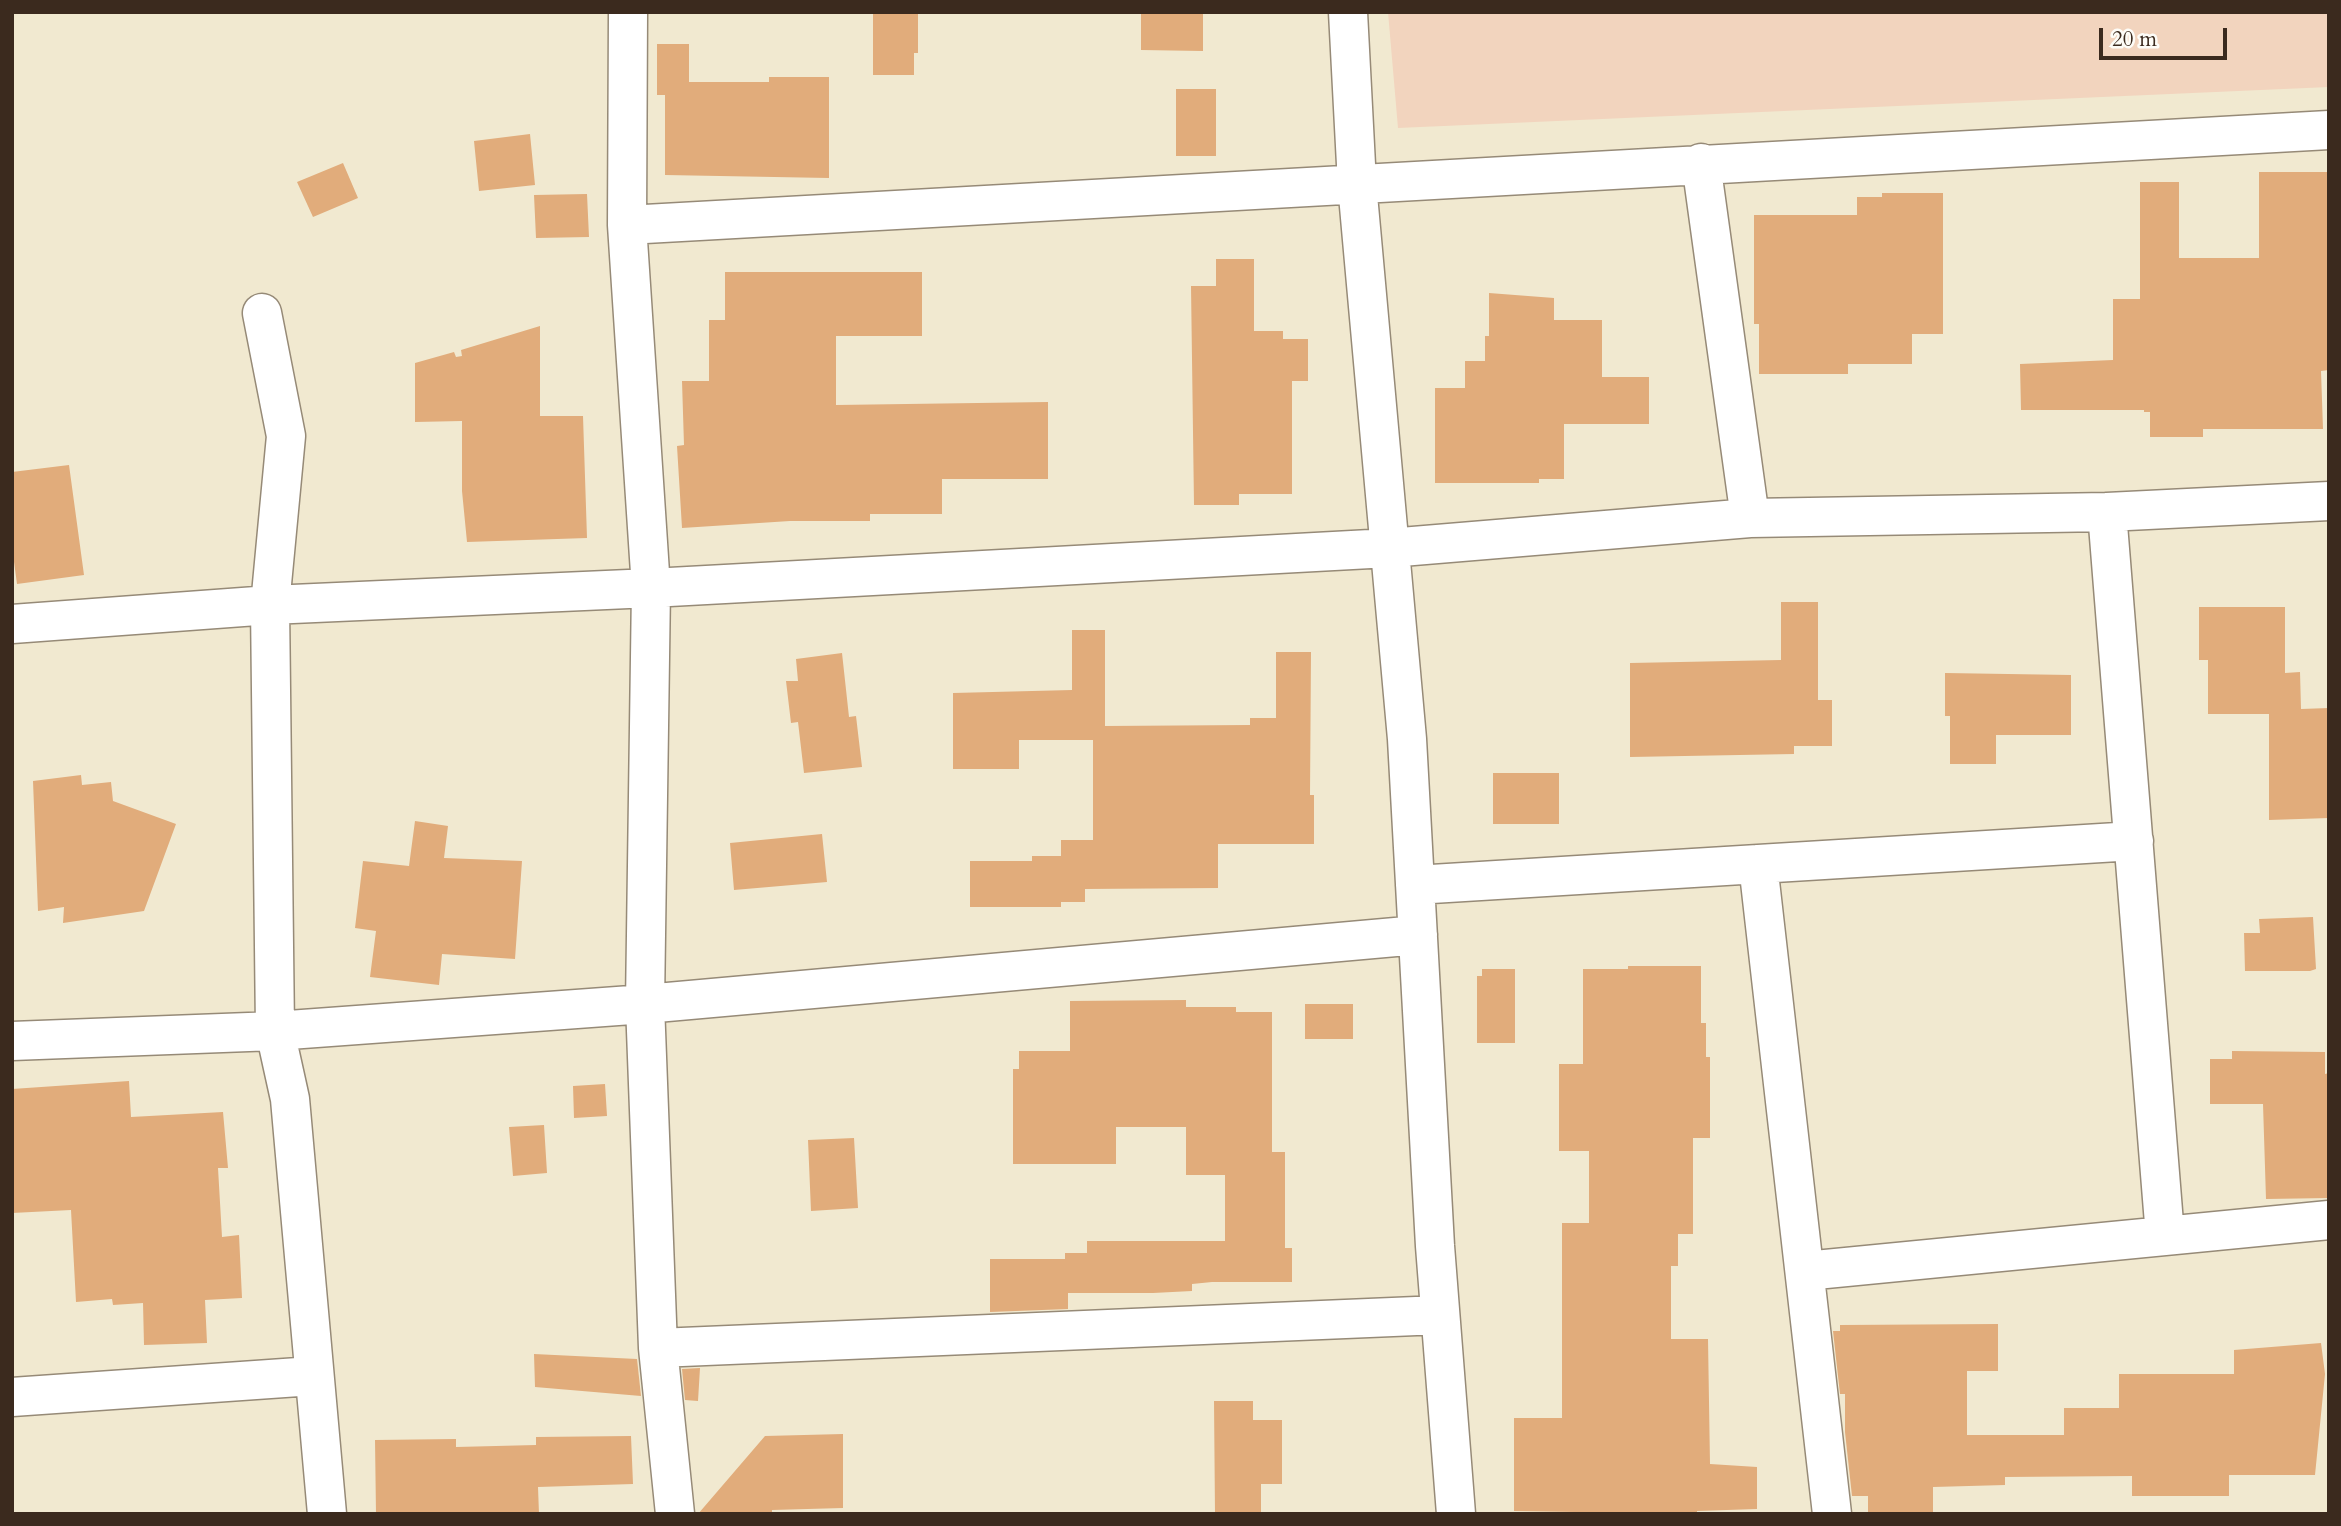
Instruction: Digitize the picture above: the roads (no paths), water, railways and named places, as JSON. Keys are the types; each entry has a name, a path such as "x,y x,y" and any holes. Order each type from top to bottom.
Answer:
{"street":[{"path":"628,12 627,225 652,588 645,1004 658,1348 675,1514"},
{"path":"1348,12 1357,184 1406,739 1440,1315 1456,1514"},
{"path":"627,225 2329,130"},
{"path":"1701,163 1750,518"},
{"path":"262,313 286,436 270,605 275,1031 290,1099 327,1514"},
{"path":"12,624 270,605 652,588 1389,548 1750,518 2107,512 2329,501"},
{"path":"2107,512 2165,1236"},
{"path":"1415,885 2134,841"},
{"path":"1758,864 1832,1514"},
{"path":"12,1041 275,1031 645,1004 1418,935"},
{"path":"1805,1271 2329,1220"},
{"path":"658,1348 1440,1315"},
{"path":"12,1397 313,1376"}]}
